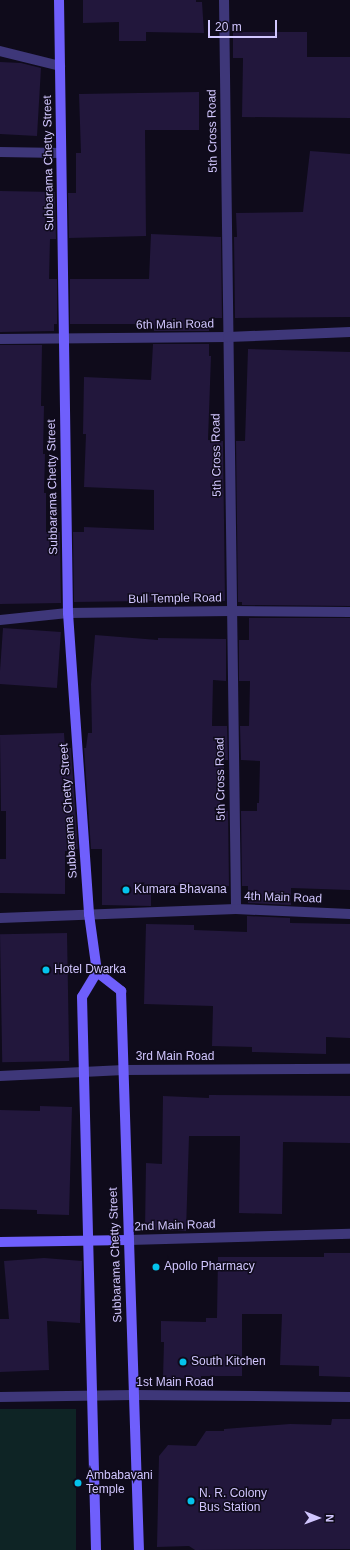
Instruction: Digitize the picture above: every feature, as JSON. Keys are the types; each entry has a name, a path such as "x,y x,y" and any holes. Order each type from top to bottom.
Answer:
{"main road":[{"name":"Subbarama Chetty Street","path":"59,0 68,613 89,914 97,972 121,991 139,1550"},
{"path":"96,1550 82,997 97,972"},
{"name":"2nd Main Road","path":"0,1242 88,1242 129,1240"}],"street":[{"name":"5th Cross Road","path":"224,0 236,909"},
{"path":"0,52 60,66"},
{"path":"0,152 62,153"},
{"name":"6th Main Road","path":"0,339 64,340 228,337 350,332"},
{"name":"Bull Temple Road","path":"0,620 68,613 231,611 350,612"},
{"name":"4th Main Road","path":"0,918 236,909 350,914"},
{"name":"3rd Main Road","path":"0,1076 124,1070 350,1069"},
{"name":"2nd Main Road","path":"129,1240 350,1234"},
{"name":"1st Main Road","path":"0,1397 350,1397"}],"green space":[{"path":"0,1409 76,1409 76,1550 0,1550"}],"building":[{"path":"83,0 196,0 196,2 202,2 204,33 146,32 146,41 119,41 119,22 83,23"},
{"path":"233,32 307,32 307,57 350,57 350,118 242,117 243,58 233,58"},
{"path":"0,62 21,63 41,68 37,136 0,134"},
{"path":"199,92 199,130 145,130 146,236 69,238 68,193 76,193 76,153 81,153 79,94"},
{"path":"310,151 350,154 350,317 235,318 234,237 237,237 236,213 303,212"},
{"path":"0,191 55,192 56,239 50,239 49,279 57,279 57,324 54,324 54,331 0,332"},
{"path":"151,234 221,237 222,318 209,318 209,331 154,331 154,325 150,324 70,324 70,279 149,279"},
{"path":"153,344 209,344 209,356 211,356 208,440 223,441 225,601 74,602 73,532 84,532 84,527 154,530 154,490 84,487 86,434 83,434 84,377 151,380"},
{"path":"0,345 42,345 41,406 44,406 43,454 45,454 44,493 46,493 46,532 60,532 61,603 0,604"},
{"path":"248,349 350,352 350,606 242,605 242,602 238,602 236,441 245,441"},
{"path":"249,618 350,618 350,890 291,888 291,905 248,903 248,886 242,886 241,811 257,811 257,803 259,803 260,761 241,760 240,726 249,726 250,681 239,681 239,640 249,640"},
{"path":"3,628 61,632 57,688 0,684"},
{"path":"95,635 158,640 158,638 226,639 226,681 213,680 212,726 227,726 228,760 224,760 224,769 221,769 220,811 228,811 229,886 151,885 151,906 102,905 102,849 91,849 84,748 86,748 88,733 92,733 91,684"},
{"path":"64,733 65,748 71,748 78,849 67,849 67,851 65,851 65,894 0,893 0,859 6,859 6,811 1,811 0,735"},
{"path":"247,916 290,918 290,923 350,924 350,1038 326,1037 326,1054 252,1052 252,1047 212,1046 213,1006 144,1004 146,924 194,925 194,930 247,932"},
{"path":"67,933 69,1061 2,1062 0,934"},
{"path":"209,1095 350,1096 350,1143 283,1142 282,1214 239,1213 240,1136 189,1136 186,1231 145,1230 146,1163 162,1164 163,1096 209,1098"},
{"path":"40,1106 72,1107 69,1215 37,1214 37,1210 0,1209 0,1110 40,1111"},
{"path":"324,1253 350,1253 350,1377 319,1376 319,1366 280,1365 282,1314 242,1314 242,1376 201,1376 201,1379 163,1378 164,1342 161,1342 161,1321 206,1322 206,1318 217,1318 218,1257 324,1257"},
{"path":"44,1258 82,1261 80,1323 47,1321 49,1370 0,1372 0,1319 9,1319 4,1261"},
{"path":"332,1419 350,1419 350,1549 195,1550 189,1546 157,1547 159,1456 168,1445 196,1446 206,1431 224,1431 224,1429 290,1424 331,1425"}],"place":[{"name":"Kumara Bhavana","path":"126,890"},
{"name":"Hotel Dwarka","path":"46,970"},
{"name":"Apollo Pharmacy","path":"156,1267"},
{"name":"South Kitchen","path":"183,1362"},
{"name":"Ambabavani Temple","path":"78,1483"},
{"name":"N. R. Colony Bus Station","path":"191,1501"}]}
